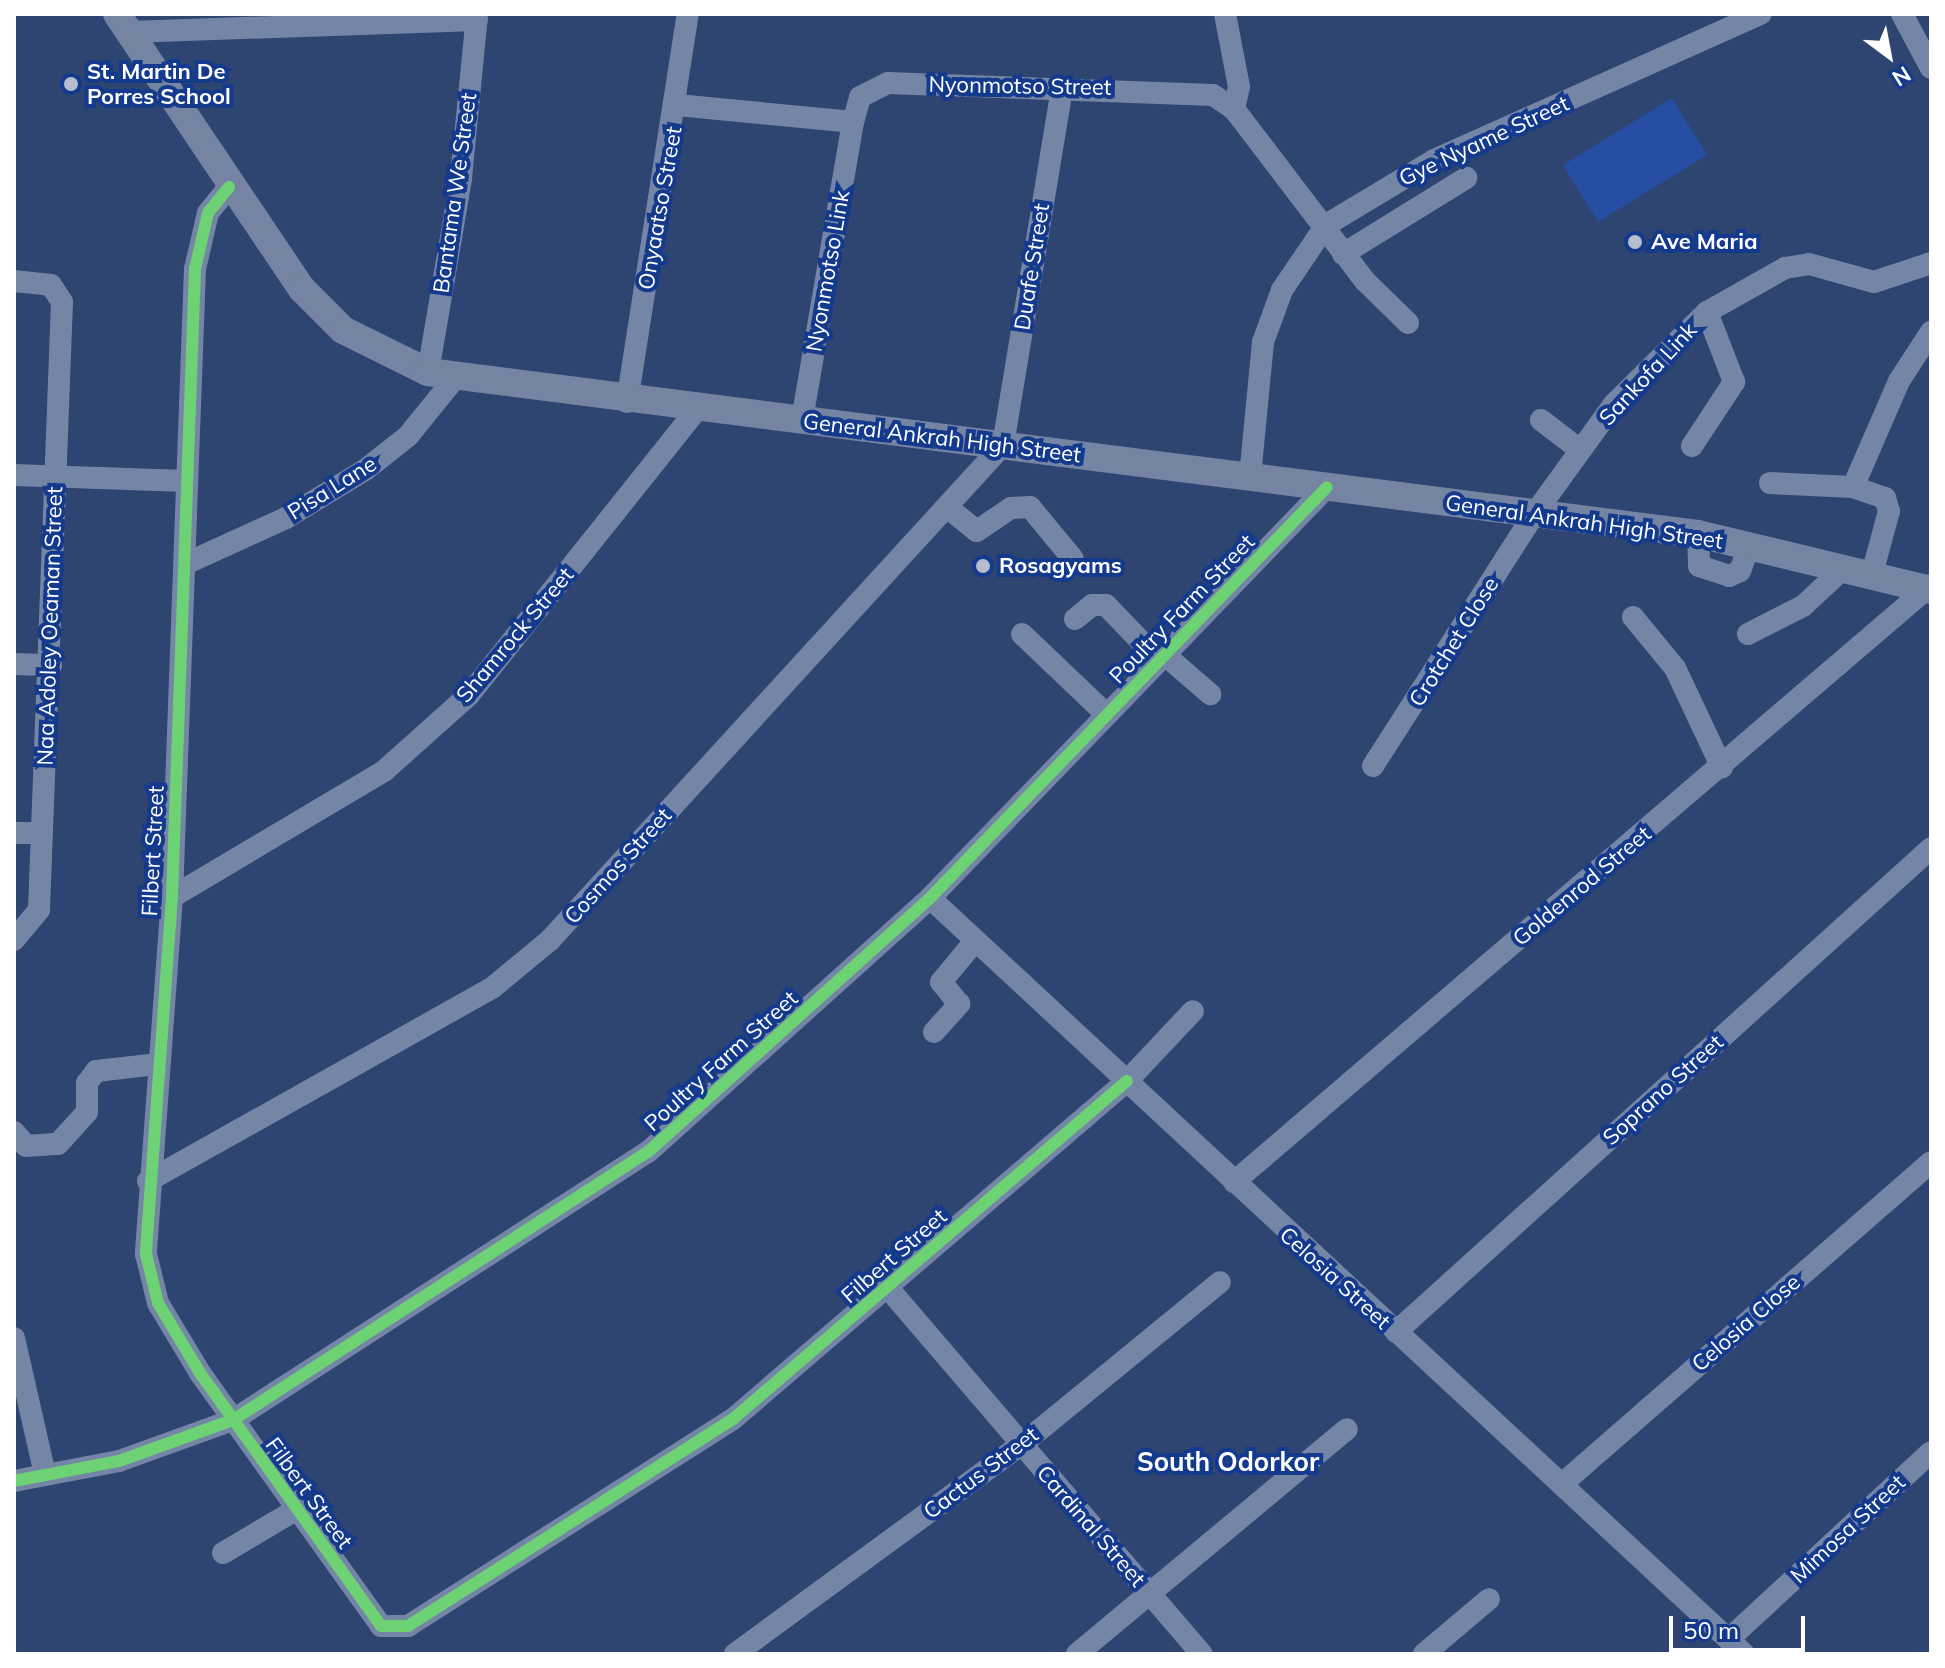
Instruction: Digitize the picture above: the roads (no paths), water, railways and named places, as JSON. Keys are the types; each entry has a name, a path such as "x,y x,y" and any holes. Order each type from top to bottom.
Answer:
{"main road":[{"name":"General Ankrah High Street","path":"124,23 274,254 343,330 442,375 627,402 802,420 1533,516 1698,534 1931,588"}],"street":[{"name":"Onyaatso Street","path":"627,402 677,105 688,14"},
{"path":"1225,14 1239,87 1234,109"},
{"name":"Gye Nyame Street","path":"1250,477 1263,342 1282,290 1326,225 1434,160 1761,14"},
{"path":"1902,14 1931,68"},
{"path":"124,23 477,17"},
{"name":"Bantama We Street","path":"442,375 477,17"},
{"name":"Nyonmotso Street","path":"853,122 860,97 888,83 1062,89 1191,88 1234,109 1326,225 1343,254 1408,323"},
{"name":"Duafe Street","path":"1003,445 1062,89"},
{"path":"677,105 853,122"},
{"name":"Nyonmotso Link","path":"802,420 853,122"},
{"path":"1343,254 1457,183 1434,160"},
{"name":"Filbert Street","path":"229,187 199,238 185,481 185,564 172,897 148,1181 146,1254 158,1303 233,1420 381,1626 408,1626 733,1419 1127,1081 1193,1011"},
{"name":"Sankofa Link","path":"1533,516 1580,450 1642,373 1707,312 1785,268 1809,264 1874,282 1931,263"},
{"name":"Naa Adoley Oeaman Street","path":"14,281 51,285 62,302 51,665 39,833 39,910 14,940"},
{"path":"1692,446 1734,382 1707,312"},
{"path":"1853,487 1899,381 1931,332"},
{"name":"Pisa Lane","path":"185,564 286,518 365,470 408,436 442,375"},
{"name":"Shamrock Street","path":"172,897 384,771 469,695 698,408"},
{"path":"1541,420 1580,450"},
{"name":"Cosmos Street","path":"148,1181 492,988 550,940 1003,445"},
{"path":"14,475 185,481"},
{"path":"1770,483 1873,490 1889,511 1872,574"},
{"name":"Poultry Farm Street","path":"14,1481 119,1461 233,1420 648,1152 930,898 1327,487"},
{"path":"947,507 977,531 1011,508 1030,507 1073,559"},
{"name":"Crotchet Close","path":"1373,766 1533,516"},
{"path":"1748,634 1803,606 1845,567"},
{"name":"Goldenrod Street","path":"1234,1182 1931,588"},
{"path":"1075,619 1092,605 1106,605 1162,657 1210,694"},
{"path":"1633,617 1675,668 1722,768"},
{"path":"1022,634 1107,715"},
{"path":"14,664 51,665"},
{"path":"14,833 39,833"},
{"name":"Soprano Street","path":"1396,1332 1931,848"},
{"name":"Celosia Street","path":"930,898 1736,1647"},
{"path":"934,1032 959,1004 942,986 943,976 975,941"},
{"path":"14,1132 26,1146 58,1144 87,1112 87,1083 96,1071 157,1064"},
{"name":"Celosia Close","path":"1562,1484 1931,1162"},
{"name":"Cactus Street","path":"735,1654 1021,1445 1220,1282"},
{"name":"Cardinal Street","path":"888,1288 1202,1654"},
{"path":"14,1338 45,1475"},
{"path":"1077,1654 1347,1429"},
{"name":"Mimosa Street","path":"1736,1647 1931,1452"},
{"path":"223,1553 297,1509"},
{"path":"1424,1654 1489,1599"}],"place":[{"name":"St. Martin De Porres School","path":"71,84"},
{"name":"Ave Maria","path":"1635,242"},
{"name":"Rosagyams","path":"983,566"}],"district":[{"name":"South Odorkor","path":"1228,1462"}]}
